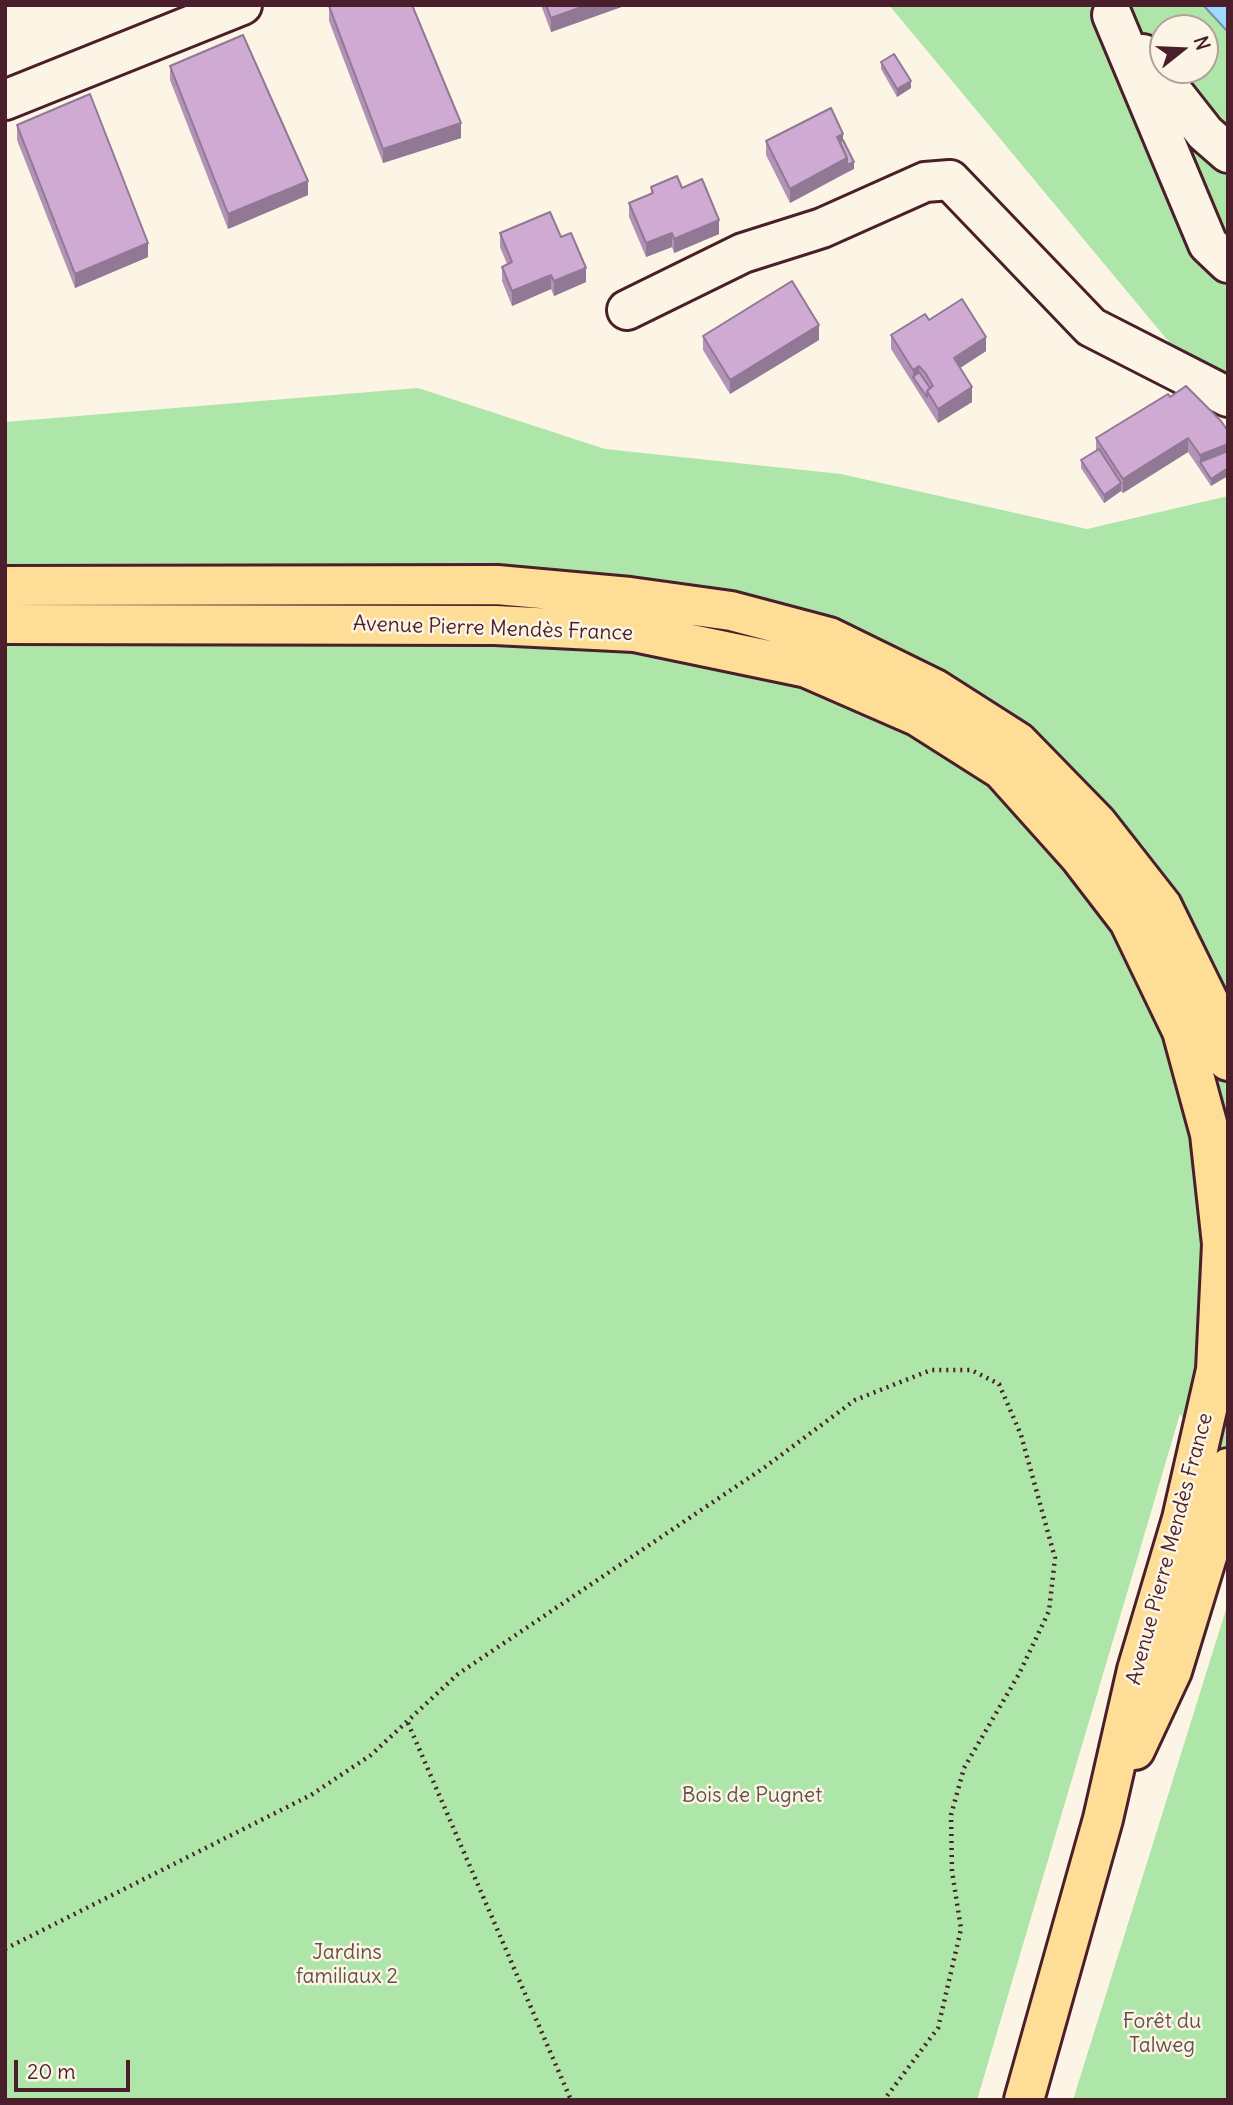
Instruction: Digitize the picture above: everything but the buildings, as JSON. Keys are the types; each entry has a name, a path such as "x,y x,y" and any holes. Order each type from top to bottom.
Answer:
{"main road":[{"name":"Avenue Pierre Mendès France","path":"5,586 497,585 630,597 731,611 829,637 935,689 1018,742 1097,823 1162,906 1217,1018 1228,1061"},
{"name":"Avenue Pierre Mendès France","path":"5,624 468,625 634,632 807,668 917,716 1002,770 1079,856 1129,921 1182,1031 1210,1134 1222,1244 1216,1370 1182,1519 1137,1670 1104,1819 1024,2100"},
{"name":"Avenue Pierre Mendès France","path":"1104,1819 1172,1671 1216,1527 1228,1468"}],"street":[{"path":"5,100 242,5"},
{"path":"1108,10 1205,133 1228,153"},
{"path":"1108,10 1208,244 1228,263"},
{"path":"627,310 743,253 822,228 925,182 950,180 1091,327 1228,397"}],"path":[{"path":"5,1950 311,1795 371,1755 458,1674 765,1467 855,1400 931,1370 971,1370 999,1384 1024,1447 1055,1558 1049,1611 1019,1674 964,1768 951,1815 952,1871 961,1929 938,2028 884,2100"},
{"path":"408,1723 571,2100"}],"green space":[{"path":"889,5 1203,5 1211,14 1149,14 1149,84 1219,84 1219,22 1228,32 1228,413"},
{"path":"418,388 605,449 841,474 1087,529 1228,496 1228,1481 1180,1414 977,2100 5,2100 5,422"},
{"name":"Forêt du Talweg","path":"1228,1603 1228,2100 1073,2100"}],"water":[{"path":"1203,5 1228,5 1228,32 1219,22 1219,14 1211,14"}],"park label":[{"name":"Bois de Pugnet","path":"752,1796"},
{"name":"Jardins familiaux 2","path":"347,1965"}]}
